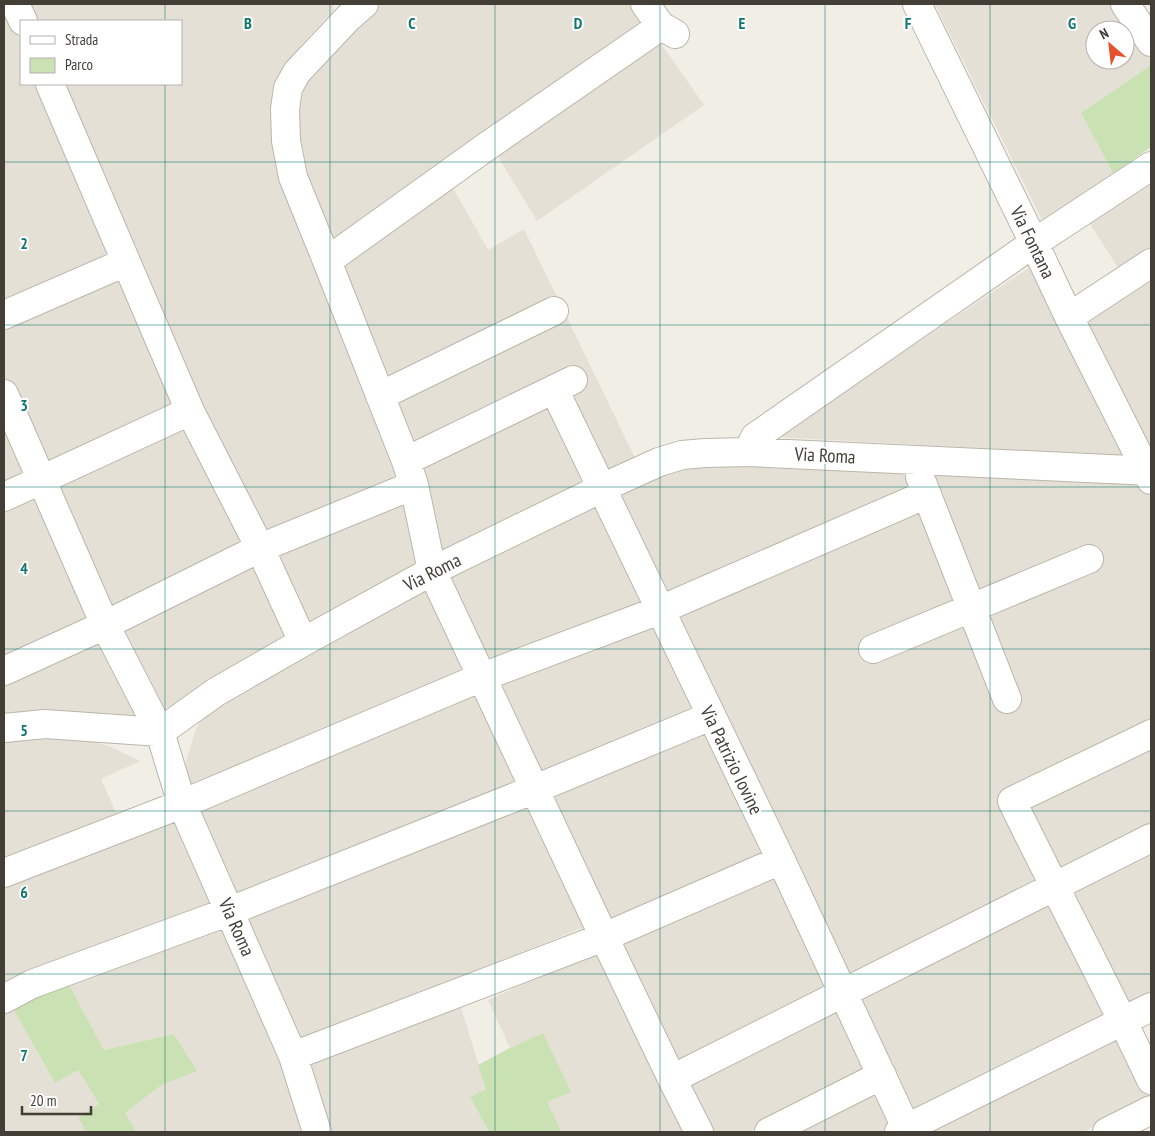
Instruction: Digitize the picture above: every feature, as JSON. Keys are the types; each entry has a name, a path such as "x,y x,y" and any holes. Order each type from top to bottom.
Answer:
{"street":[{"path":"15,4 23,20"},
{"path":"327,260 486,147 668,30 645,4"},
{"name":"Via Fontana","path":"917,4 1069,318 1150,474"},
{"path":"1125,4 1151,42"},
{"path":"351,8 297,72 288,88 284,109 286,141 293,177 410,473 432,571 698,1132"},
{"path":"50,85 190,411 260,548 302,642"},
{"path":"748,452 755,437 1034,243 1151,166"},
{"path":"4,315 126,262"},
{"path":"1069,318 1151,264"},
{"path":"380,396 554,312"},
{"name":"Via Patrizio Iovine","path":"410,473 563,385 602,488 781,860 882,1075 905,1131"},
{"path":"4,394 105,625 160,732"},
{"path":"4,497 190,411"},
{"name":"Via Roma","path":"317,1132 293,1056 182,804 160,732 216,692 302,642 432,571 602,488 659,462 682,455 748,452 1150,474"},
{"path":"913,460 1006,699"},
{"path":"4,671 105,625 410,473"},
{"path":"4,873 182,804 482,677 660,610 926,494"},
{"path":"873,649 1089,558"},
{"path":"4,999 32,984 230,911 535,789 711,716"},
{"path":"4,728 45,724 160,732"},
{"path":"1151,734 1012,801 1123,1020 1151,1080"},
{"path":"672,1079 1151,838"},
{"path":"293,1056 604,937 781,860"},
{"path":"905,1131 1151,1007"},
{"path":"769,1132 882,1075"},
{"path":"1107,1132 1151,1110"}],"shaded area":[{"path":"4,4 332,4 334,10 302,44 273,89 272,120 403,477 421,563 171,706 125,716 4,718"},
{"path":"382,4 633,4 704,105 537,221 486,137 335,243 303,170 294,123 295,100 314,67 365,14"},
{"path":"935,4 1111,4 1122,20 1085,20 1085,70 1135,70 1135,38 1151,61 1151,65 1081,113 1113,173 1042,220"},
{"path":"1151,182 1151,254 1122,274 1090,224"},
{"path":"453,188 488,250 524,229 637,462 441,555 340,264"},
{"path":"1036,263 1126,450 1120,456 777,437"},
{"path":"1151,275 1151,464 1081,321"},
{"path":"697,461 901,467 910,490 662,597 616,492"},
{"path":"927,470 1146,481 1151,490 1151,724 1002,797 1044,880 849,979 671,611 919,506 1000,710 1021,701"},
{"path":"598,501 648,601 491,670 443,574"},
{"path":"426,582 589,925 301,1041 241,925 184,768 195,732 205,711"},
{"path":"655,620 699,711 540,778 498,683"},
{"path":"708,726 770,850 606,920 546,793"},
{"path":"68,734 111,747 140,761 101,779 118,817 4,864 4,742"},
{"path":"1151,740 1151,829 1059,876 1022,803"},
{"path":"175,811 213,904 4,991 4,879"},
{"path":"1151,845 1151,995 1129,1006 1066,887"},
{"path":"777,871 834,987 677,1067 614,942"},
{"path":"1052,896 1112,1016 914,1116 854,997"},
{"path":"225,924 300,1106 307,1132 134,1132 136,1131 125,1113 163,1084 196,1070 174,1034 104,1050 68,983"},
{"path":"602,949 689,1132 562,1132 547,1102 570,1092 543,1033 510,1048 488,1000"},
{"path":"840,1003 872,1070 749,1132 707,1132 683,1084"},
{"path":"460,1004 486,1089 470,1097 489,1132 331,1132 311,1065"},
{"path":"12,1007 55,1083 78,1070 99,1104 78,1117 86,1132 4,1132 4,1011"},
{"path":"1118,1030 1150,1098 1083,1132 919,1132"},
{"path":"878,1084 899,1125 885,1132 784,1132"}],"green space":[{"path":"1151,65 1151,147 1113,173 1081,113"},
{"path":"68,983 104,1050 174,1034 197,1071 163,1084 125,1113 136,1131 134,1132 86,1132 78,1117 99,1104 78,1070 55,1083 12,1007"},
{"path":"543,1033 571,1092 547,1102 562,1132 489,1132 470,1097 486,1089 478,1065"}]}
